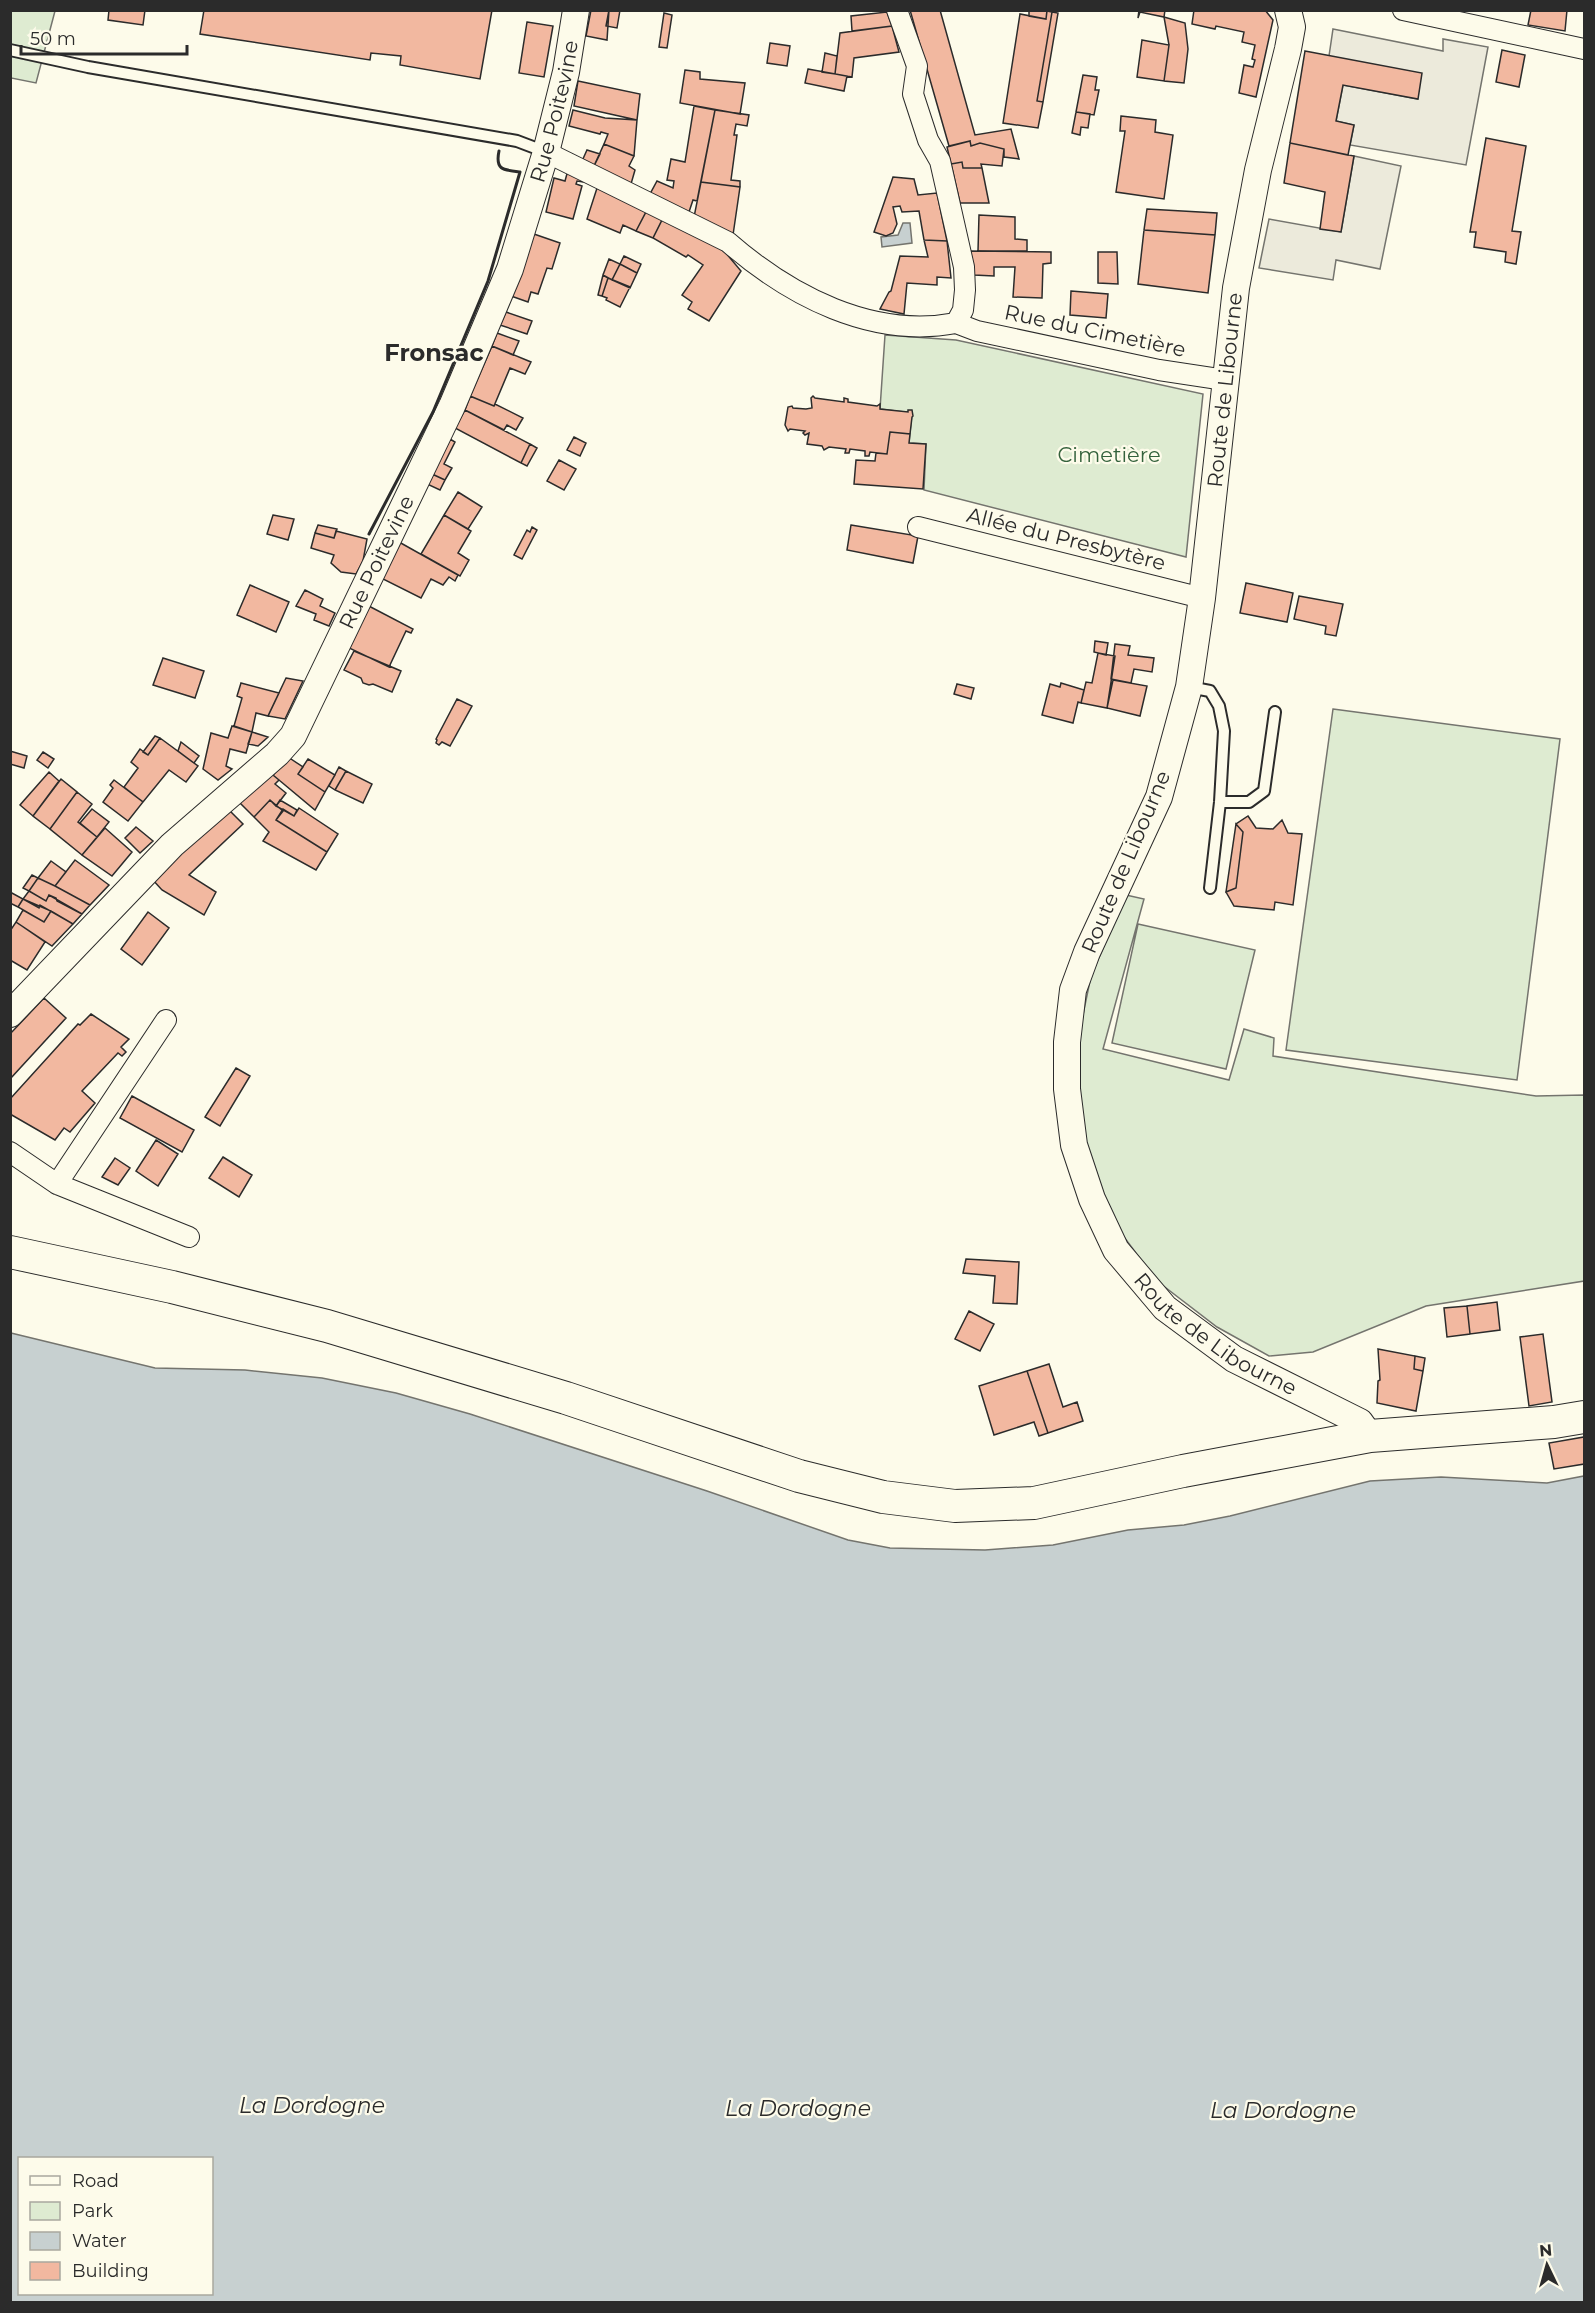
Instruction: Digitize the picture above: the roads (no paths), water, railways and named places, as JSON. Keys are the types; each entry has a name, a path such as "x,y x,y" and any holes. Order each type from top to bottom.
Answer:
{"main road":[{"path":"10,1252 172,1287 327,1326 566,1398 799,1476 883,1497 955,1506 1034,1503 1183,1471 1370,1436 1554,1422 1584,1417"}],"street":[{"name":"Rue Poitevine","path":"10,1014 172,845 277,754 293,736 452,406 510,269 546,152 566,72 576,10"},
{"path":"546,152 728,242 768,274 816,303 875,322 932,327 956,323 963,310 964,267 940,161 928,140 913,94 917,66 897,10"},
{"name":"Route de Libourne","path":"1288,10 1292,27 1288,49 1258,170 1236,288 1203,598 1189,687 1159,797 1087,952 1073,990 1067,1042 1067,1089 1074,1145 1092,1199 1116,1250 1165,1308 1234,1359 1360,1422 1370,1436"},
{"path":"1403,10 1584,49"},
{"name":"Rue du Cimetière","path":"956,323 977,331 1148,368 1225,380"},
{"name":"Allée du Presbytère","path":"918,527 1203,598"},
{"path":"57,1184 166,1020"},
{"path":"10,1152 57,1184 189,1237"}],"lane":[{"path":"10,50 88,67 516,141 546,152"},
{"path":"1189,687 1210,691 1219,706 1224,731 1220,802 1210,888"},
{"path":"1220,802 1249,802 1264,791 1275,712"}],"water":[{"path":"903,223 910,223 912,243 882,247 881,237 898,235"},
{"name":"La Dordogne","path":"11,1333 155,1368 245,1370 322,1378 396,1393 470,1414 707,1491 848,1540 890,1548 985,1550 1053,1545 1128,1530 1184,1525 1230,1516 1370,1481 1441,1477 1547,1483 1584,1476 1584,2302 11,2302"}],"district":[{"name":"Fronsac","path":"434,353"}],"park label":[{"name":"Cimetière","path":"1109,455"}]}
